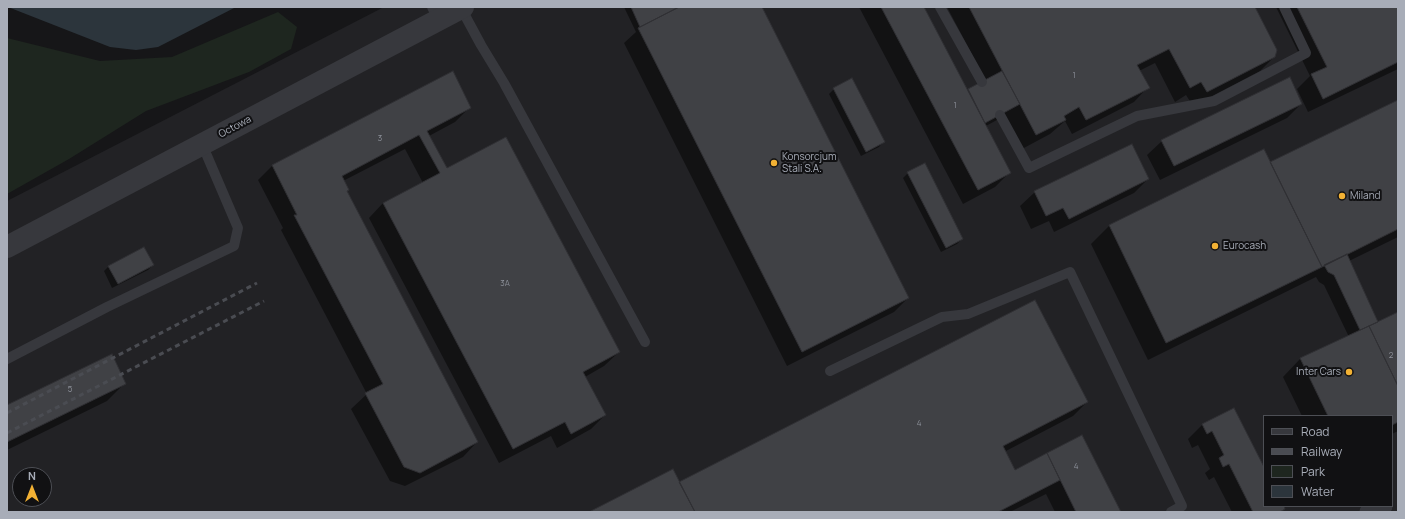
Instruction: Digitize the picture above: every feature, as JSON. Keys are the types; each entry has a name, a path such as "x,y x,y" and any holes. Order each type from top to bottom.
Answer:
{"street":[{"name":"Octowa","path":"7,247 202,144 435,14 462,8"},
{"path":"1370,512 1380,507"}],"lane":[{"path":"940,7 982,82"},
{"path":"1000,115 1029,168 1137,116 1214,101 1306,52 1284,7"},
{"path":"462,8 645,342"},
{"path":"7,358 107,307 234,246 238,228 202,144"},
{"path":"830,371 942,317 968,314 1070,272 1182,506 1171,512"}],"shaded area":[{"path":"384,7 1398,7 1398,512 7,512 7,201"}],"green space":[{"path":"278,12 297,27 291,49 249,72 146,111 69,159 7,194 7,38 100,61 172,57"}],"water":[{"path":"8,7 236,7 158,47 136,50 110,47"}],"building":[{"path":"631,7 679,7 640,27"},
{"name":"Konsorcjum Stali S.A.","path":"679,7 762,7 909,298 802,352 638,28"},
{"path":"881,7 924,7 1011,173 978,190"},
{"path":"969,7 1255,7 1277,50 1275,57 1207,92 1201,82 1190,88 1169,49 1137,65 1150,88 1086,120 1079,107 1064,116 1066,120 1036,135"},
{"path":"1297,7 1398,7 1398,62 1323,99 1311,74 1327,67"},
{"path":"453,71 471,108 427,131 447,168 506,137 620,352 583,372 606,415 571,434 565,422 513,449 383,203 440,173 419,135 342,176 349,190 347,191 478,442 420,473 404,467 365,393 383,384 294,215 297,215 272,165"},
{"path":"1002,71 1020,104 985,123 968,89"},
{"path":"1290,77 1302,104 1174,166 1161,140"},
{"path":"852,78 885,142 866,152 833,88"},
{"name":"Miland","path":"1398,100 1398,229 1322,267 1270,162"},
{"path":"1132,144 1149,179 1069,219 1063,208 1046,216 1034,191"},
{"name":"Eurocash","path":"1264,149 1322,267 1166,343 1109,225"},
{"path":"925,163 963,239 946,248 907,172"},
{"path":"144,247 154,265 118,284 108,266"},
{"path":"1347,254 1378,322 1360,330 1334,275 1328,272 1324,265"},
{"path":"1035,300 1088,402 1003,446 1015,470 1047,453 1060,480 998,512 695,512 679,482"},
{"path":"1398,312 1398,386 1369,326"},
{"name":"Inter Cars","path":"1369,326 1398,386 1398,422 1393,424 1393,415 1328,415 1300,358"},
{"path":"112,354 126,384 7,442 7,405"},
{"path":"1234,408 1263,465 1263,507 1284,507 1285,509 1280,512 1253,512 1229,464 1223,467 1219,458 1224,455 1212,431 1207,434 1202,424"},
{"path":"1082,435 1121,512 1076,512 1047,453"},
{"path":"673,469 695,512 589,512"}],"railway":[{"path":"7,413 257,283"},
{"path":"7,433 264,301"}],"place":[{"name":"Konsorcjum Stali S.A.","path":"774,163"},
{"name":"Miland","path":"1342,196"},
{"name":"Eurocash","path":"1215,246"},
{"name":"Inter Cars","path":"1349,372"}]}
